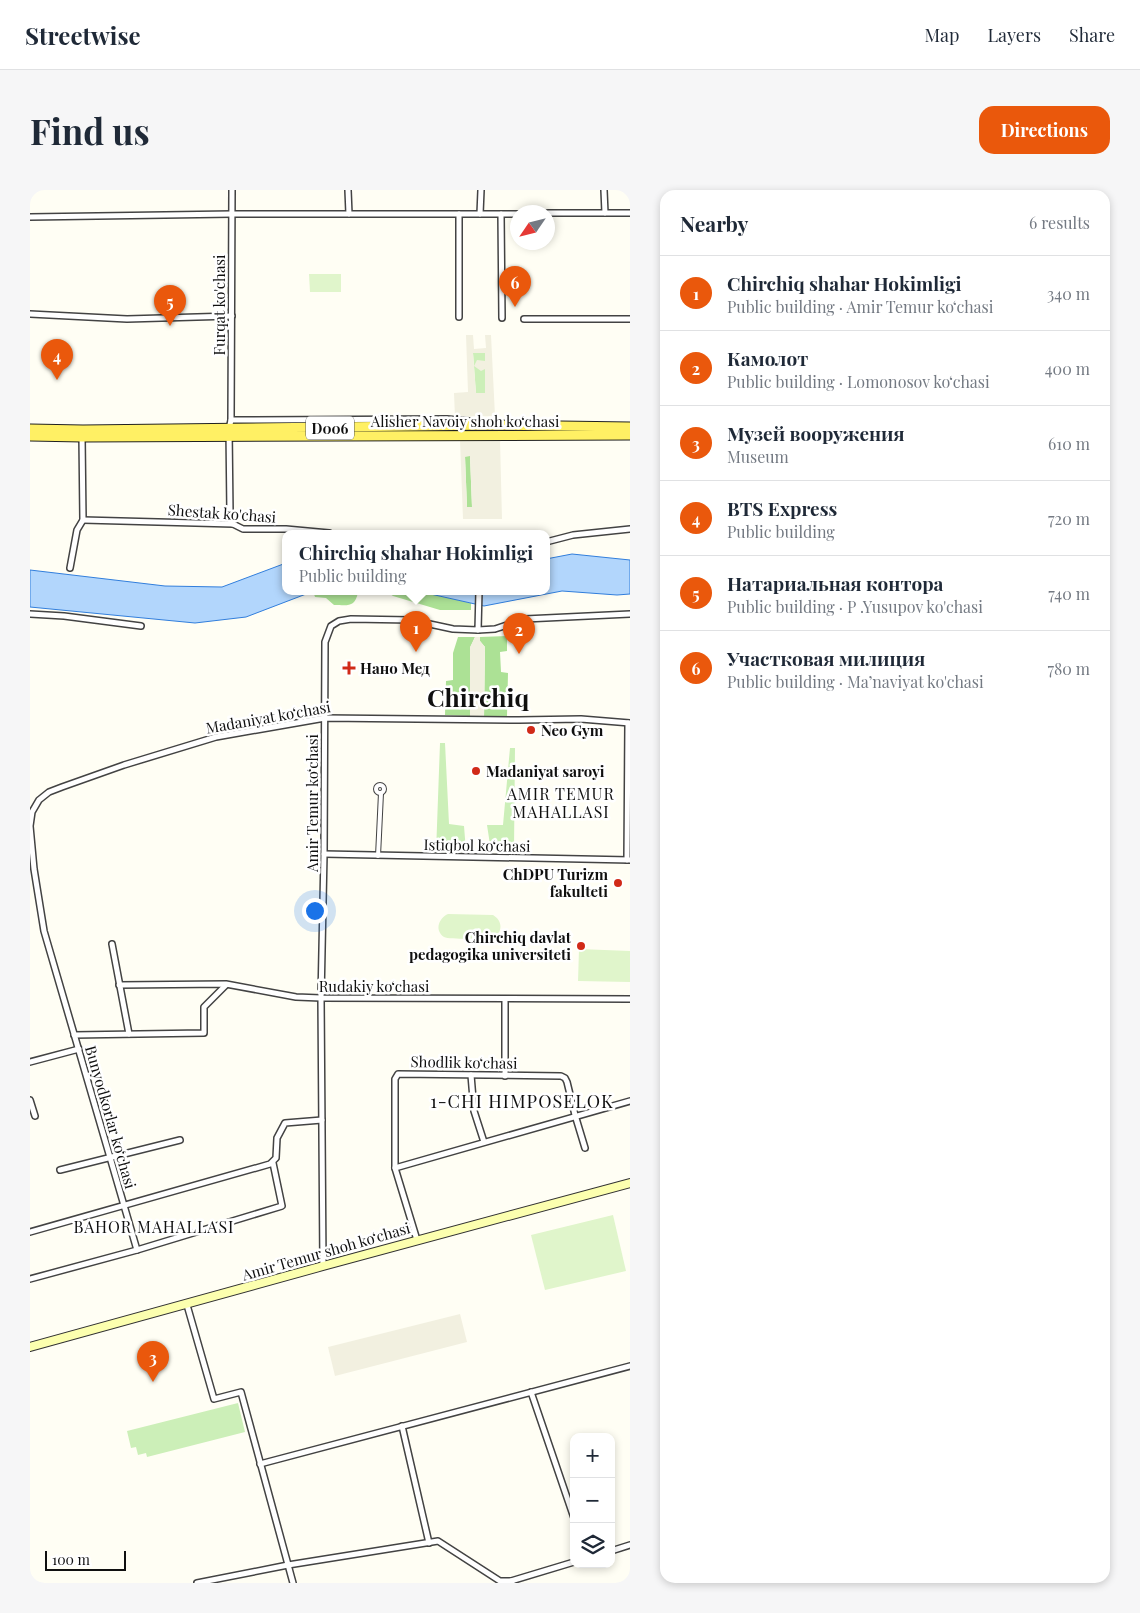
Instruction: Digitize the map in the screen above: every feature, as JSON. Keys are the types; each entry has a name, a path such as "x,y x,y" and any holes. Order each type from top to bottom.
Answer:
{"main road":[{"name":"Alisher Navoiy shoh koʻchasi","path":"30,429 630,427"},
{"name":"Alisher Navoiy shoh koʻchasi","path":"30,436 82,437 230,429 630,435"},
{"name":"Amir Temur shoh ko‘chasi","path":"30,1347 630,1183"}],"street":[{"name":"Furqat ko'chasi","path":"232,190 230,513 233,524"},
{"path":"348,190 348,214"},
{"path":"480,214 481,190"},
{"path":"604,190 605,213"},
{"path":"555,213 630,212"},
{"path":"458,317 459,214"},
{"path":"502,214 502,318"},
{"path":"30,216 510,214"},
{"path":"30,314 127,319 232,316"},
{"path":"524,318 630,319"},
{"path":"70,568 78,530 83,520 82,437"},
{"name":"Shestak ko'chasi","path":"83,520 233,524 243,529 286,530"},
{"path":"550,541 573,535 630,529"},
{"path":"478,630 479,595"},
{"path":"30,614 64,616 140,626"},
{"name":"Amir Temur ko‘chasi","path":"322,1266 321,998 326,642 331,626 344,619 411,620 453,629 478,630 495,629 525,619 630,614"},
{"name":"Madaniyat ko‘chasi","path":"30,826 35,806 49,792 124,765 216,737 325,718 581,719 629,723"},
{"path":"628,860 629,723"},
{"path":"378,856 381,793"},
{"path":"30,826 34,869 44,931 74,1035 204,1033 204,1007 226,984"},
{"name":"Istiqbol ko‘chasi","path":"324,854 628,860"},
{"path":"112,944 129,1034"},
{"name":"Rudakiy ko‘chasi","path":"119,985 226,984 296,997 321,998 630,999"},
{"path":"505,999 505,1076"},
{"name":"Bunyodkorlar ko‘chasi","path":"74,1035 136,1250"},
{"path":"30,1062 79,1048"},
{"name":"Shodlik ko‘chasi","path":"417,1240 395,1168 396,1079 398,1074 561,1076 567,1082 585,1148"},
{"path":"471,1075 474,1111 484,1142"},
{"path":"30,1100 35,1116"},
{"path":"395,1168 630,1100"},
{"path":"30,1279 136,1250 282,1206 273,1163 276,1158 277,1138 285,1123 322,1120"},
{"path":"60,1170 180,1140"},
{"name":"Bunyodkorlar ko‘chasi","path":"30,1232 273,1163"},
{"path":"187,1305 214,1399 241,1392 292,1583"},
{"path":"260,1464 630,1366"},
{"path":"531,1392 570,1506"},
{"path":"402,1426 429,1543"},
{"path":"197,1582 438,1541 500,1581 512,1582 570,1563"},
{"path":"615,1549 630,1545"}],"green space":[{"path":"309,274 341,274 341,292 310,292"},
{"path":"473,353 485,353 486,393 476,394"},
{"path":"465,456 470,456 472,507 467,507"},
{"path":"314,595 357,595 353,603 343,605 334,605 326,598 315,597"},
{"path":"392,595 435,595 471,603 471,610 440,610"},
{"path":"507,636 507,651 500,652 501,672 508,673 507,716 484,716 485,647 480,641 480,637"},
{"path":"458,637 475,637 470,648 470,716 445,715 446,681 453,680 453,653"},
{"path":"440,743 445,743 449,824 464,826 466,851 450,856 436,853"},
{"path":"510,748 515,748 514,851 510,856 509,851 491,851 487,825 503,825"},
{"path":"448,914 493,915 500,923 499,933 493,939 444,937 438,928 442,918"},
{"path":"579,949 630,951 630,982 578,981"},
{"path":"613,1215 626,1271 545,1290 531,1235"},
{"path":"238,1403 245,1432 147,1457 146,1453 138,1455 136,1447 131,1448 127,1431"}],"shaded area":[{"path":"466,335 473,335 474,349 486,348 485,335 491,335 495,416 455,417 454,393 468,392","holes":["473,353 485,353 485,361 477,360 474,366 481,371 485,369 485,393 476,393"]},
{"path":"460,440 500,440 502,519 463,519","holes":["470,456 472,507 467,507 465,457"]},
{"path":"475,637 480,637 480,641 485,647 484,720 470,719 470,647"},
{"path":"460,1314 467,1342 335,1376 328,1347"}],"water":[{"path":"572,554 630,560 630,594 617,595 562,591 550,593 550,558"},
{"path":"282,564 282,595 304,595 246,617 195,623 30,607 30,570 165,586 222,587"},
{"path":"435,595 541,595 484,606"}],"place":[{"name":"Участковая милиция","path":"515,307"},
{"name":"Натариальная контора","path":"170,326"},
{"name":"BTS Express","path":"57,380"},
{"name":"Chirchiq shahar Hokimligi","path":"416,652"},
{"name":"Камолот","path":"519,654"},
{"name":"Нано Мед","path":"349,668"},
{"name":"Neo Gym","path":"531,730"},
{"name":"Madaniyat saroyi","path":"476,771"},
{"name":"ChDPU Turizm fakulteti","path":"618,883"},
{"name":"Chirchiq davlat pedagogika universiteti","path":"581,946"},
{"name":"Музей вооружения","path":"153,1382"}],"district":[{"name":"Chirchiq","path":"478,696"},
{"name":"AMIR TEMUR MAHALLASI","path":"561,802"},
{"name":"1-CHI HIMPOSELOK","path":"522,1101"},
{"name":"BAHOR MAHALLASI","path":"154,1226"}]}
